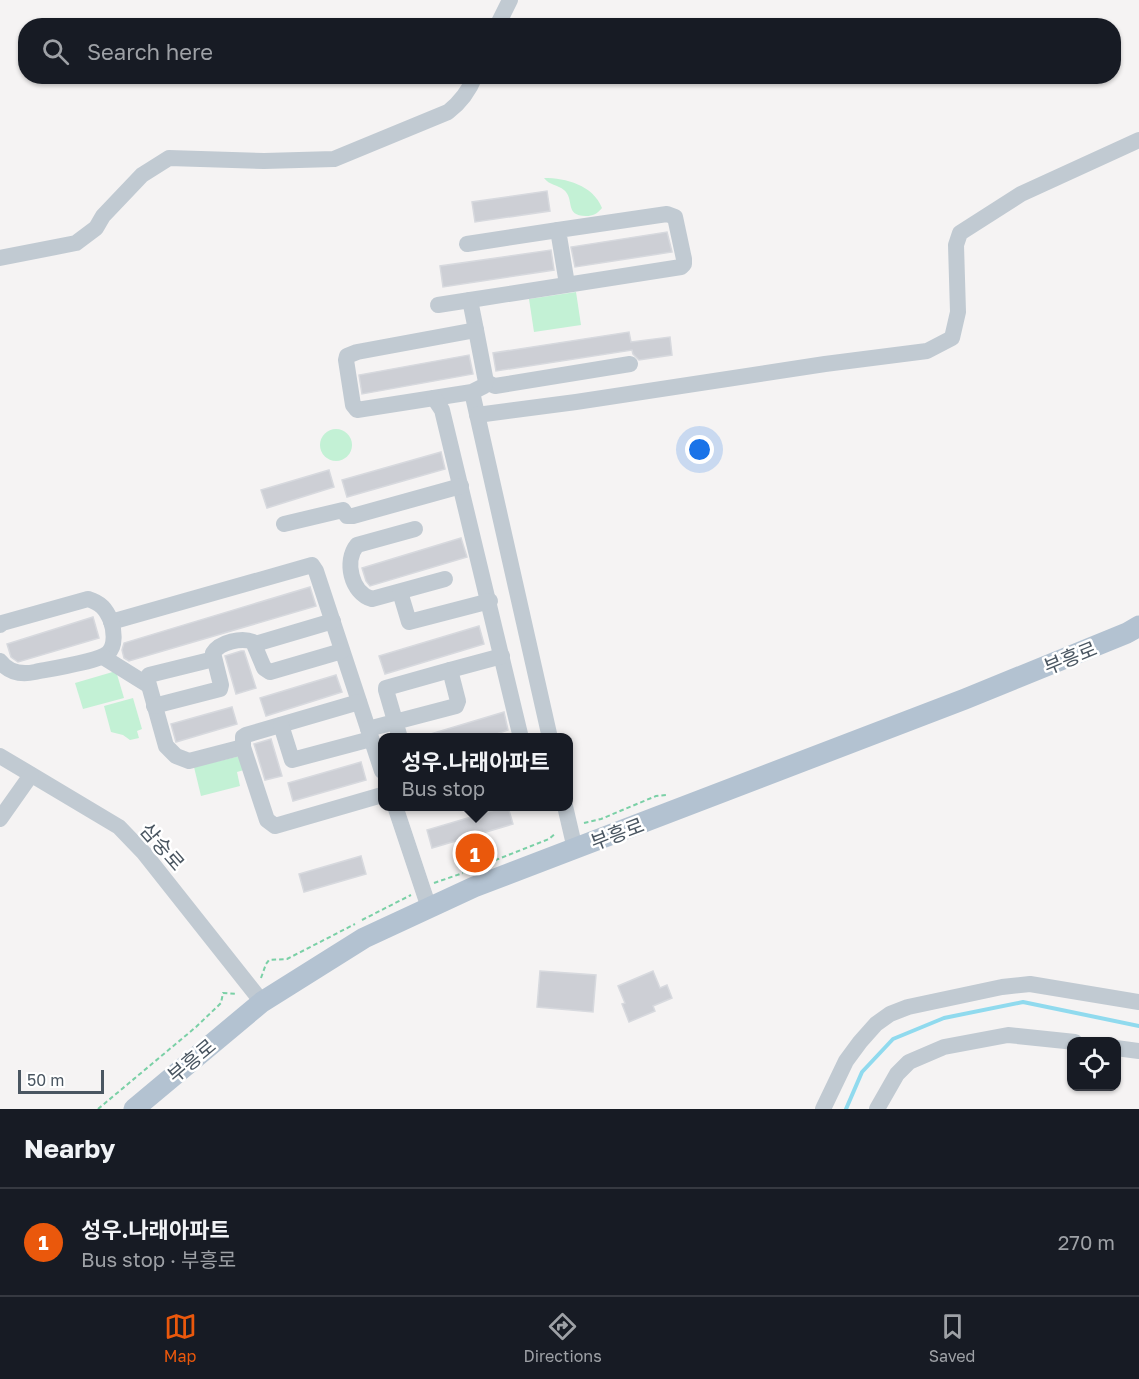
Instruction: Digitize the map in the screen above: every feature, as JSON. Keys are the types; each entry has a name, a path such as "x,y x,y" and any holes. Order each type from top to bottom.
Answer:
{"main road":[{"name":"부흥로","path":"134,1109 262,1002 364,938 474,887 965,699 1127,633 1139,626"}],"street":[{"path":"501,18 510,0"},
{"path":"0,258 76,243 96,228 103,216 142,175 170,158 264,161 334,159 448,112 458,104 472,84"},
{"path":"477,415 927,351 952,338 956,325 956,245 960,234 1021,194 1139,140"},
{"path":"438,305 678,267 684,264 676,220 670,214 467,244"},
{"path":"558,230 567,284"},
{"path":"470,300 476,330 479,387 477,415 549,733"},
{"path":"476,330 357,352 347,356 346,364 355,410 434,398 479,387 630,364"},
{"path":"434,398 442,410 490,601 520,733"},
{"path":"349,517 461,486"},
{"path":"284,525 343,510 349,517 357,545"},
{"path":"415,529 357,545 351,551 349,562 354,582 360,592 372,599 444,579"},
{"path":"111,622 309,564 315,566 378,760"},
{"path":"400,592 407,620 412,622 490,601"},
{"path":"0,625 88,599 98,602 105,609 111,622 113,635 112,647 103,657 26,674 11,672 0,661"},
{"path":"154,706 220,688 213,653 216,649 229,643 246,640 255,644 333,621"},
{"path":"255,644 264,668 270,672 342,651"},
{"path":"398,729 386,690 387,686 502,656"},
{"path":"103,657 148,685"},
{"path":"214,659 149,675 147,678 166,746 170,752 189,761 243,747"},
{"path":"281,725 292,760 369,734 398,729 456,706 458,701 450,670"},
{"path":"359,702 246,735 243,737 243,747 267,820 272,825 378,796"},
{"name":"삼숭로","path":"0,756 118,827 144,853 262,1002"},
{"path":"0,819 31,775"},
{"path":"396,811 429,908"},
{"path":"566,811 575,849"},
{"path":"823,1109 846,1061 860,1042 876,1024 890,1014 908,1007 1002,987 1030,984 1139,1002"},
{"path":"877,1109 897,1074 909,1062 944,1047 1008,1035 1067,1040"},
{"path":"1121,1049 1139,1051"}],"green space":[{"path":"544,178 561,179 578,184 598,200 602,208 591,216 575,213 564,190"},
{"path":"576,292 581,325 534,332 529,299"},
{"path":"336,429 347,434 352,445 347,456 336,461 325,456 320,445 325,434"},
{"path":"116,671 124,698 83,709 75,683"},
{"path":"133,698 142,729 137,731 139,738 130,740 123,735 111,732 104,706"},
{"path":"240,756 244,770 237,772 240,786 201,796 194,767"}],"building":[{"path":"547,191 550,211 475,222 472,202"},
{"path":"667,232 672,252 575,267 571,247"},
{"path":"551,250 554,270 443,287 440,266"},
{"path":"629,332 631,342 670,337 672,355 639,360 632,350 496,371 493,353"},
{"path":"469,355 473,374 362,394 359,375"},
{"path":"441,452 445,469 347,497 342,480"},
{"path":"329,470 334,487 267,508 261,490"},
{"path":"461,538 467,557 370,586 366,581 362,568"},
{"path":"310,587 316,606 129,661 124,658 122,650 124,643"},
{"path":"93,617 99,638 18,662 11,657 7,644"},
{"path":"479,626 484,644 385,674 379,656"},
{"path":"244,651 256,688 236,694 225,656"},
{"path":"336,675 342,692 266,716 260,698"},
{"path":"232,707 237,724 176,742 171,724"},
{"path":"504,712 508,730 499,733 434,733"},
{"path":"271,739 282,776 265,780 254,744"},
{"path":"361,762 366,780 293,801 288,783"},
{"path":"491,811 509,811 513,824 432,848 427,830"},
{"path":"361,856 366,874 304,892 299,874"},
{"path":"540,971 596,975 593,1012 537,1007"},
{"path":"653,971 660,988 667,985 672,998 653,1006 655,1011 629,1022 618,986"}],"waterway":[{"path":"846,1109 862,1072 893,1039 944,1018 1023,1002 1139,1026"}],"place":[{"name":"성우.나래아파트","path":"475,853"}]}
